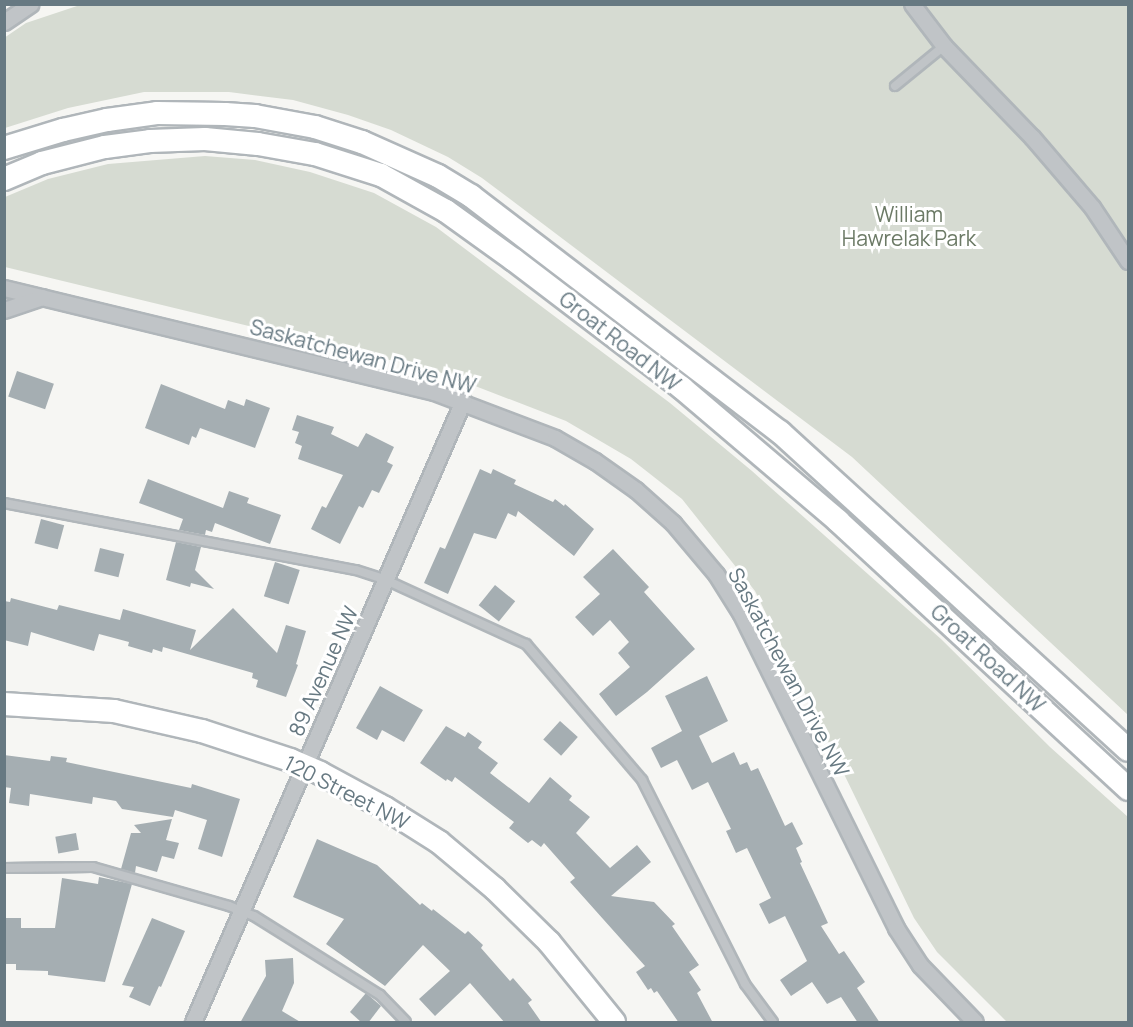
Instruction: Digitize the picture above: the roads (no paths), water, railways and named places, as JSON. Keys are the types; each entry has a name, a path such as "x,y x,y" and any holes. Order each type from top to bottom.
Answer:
{"main road":[{"name":"Groat Road NW","path":"4,148 63,130 107,120 157,113 225,114 255,116 325,130 394,154 438,176 471,196 780,432 1128,750"},
{"name":"Groat Road NW","path":"4,179 42,163 105,147 150,141 205,139 258,144 315,154 381,175 456,218 682,388 838,521 1128,789"},
{"name":"120 Street NW","path":"4,704 114,711 202,731 304,766 385,808 421,831 495,889 549,942 614,1023"}],"street":[{"path":"4,22 31,4"},
{"path":"912,4 944,46 1032,137 1092,207 1128,261"},
{"name":"Saskatchewan Drive NW","path":"4,288 434,392 463,401 555,438 595,460 636,490 665,517 716,574 741,615 896,928 920,965 975,1023"},
{"path":"4,310 42,297"},
{"name":"89 Avenue NW","path":"193,1023 463,401"}],"lane":[{"path":"895,87 944,46"},
{"path":"4,503 356,570 386,580 526,644 642,780 745,984 773,1023"},
{"path":"4,868 93,867 242,911 380,995 406,1023"}],"park label":[{"name":"William Hawrelak Park","path":"909,226"}]}
